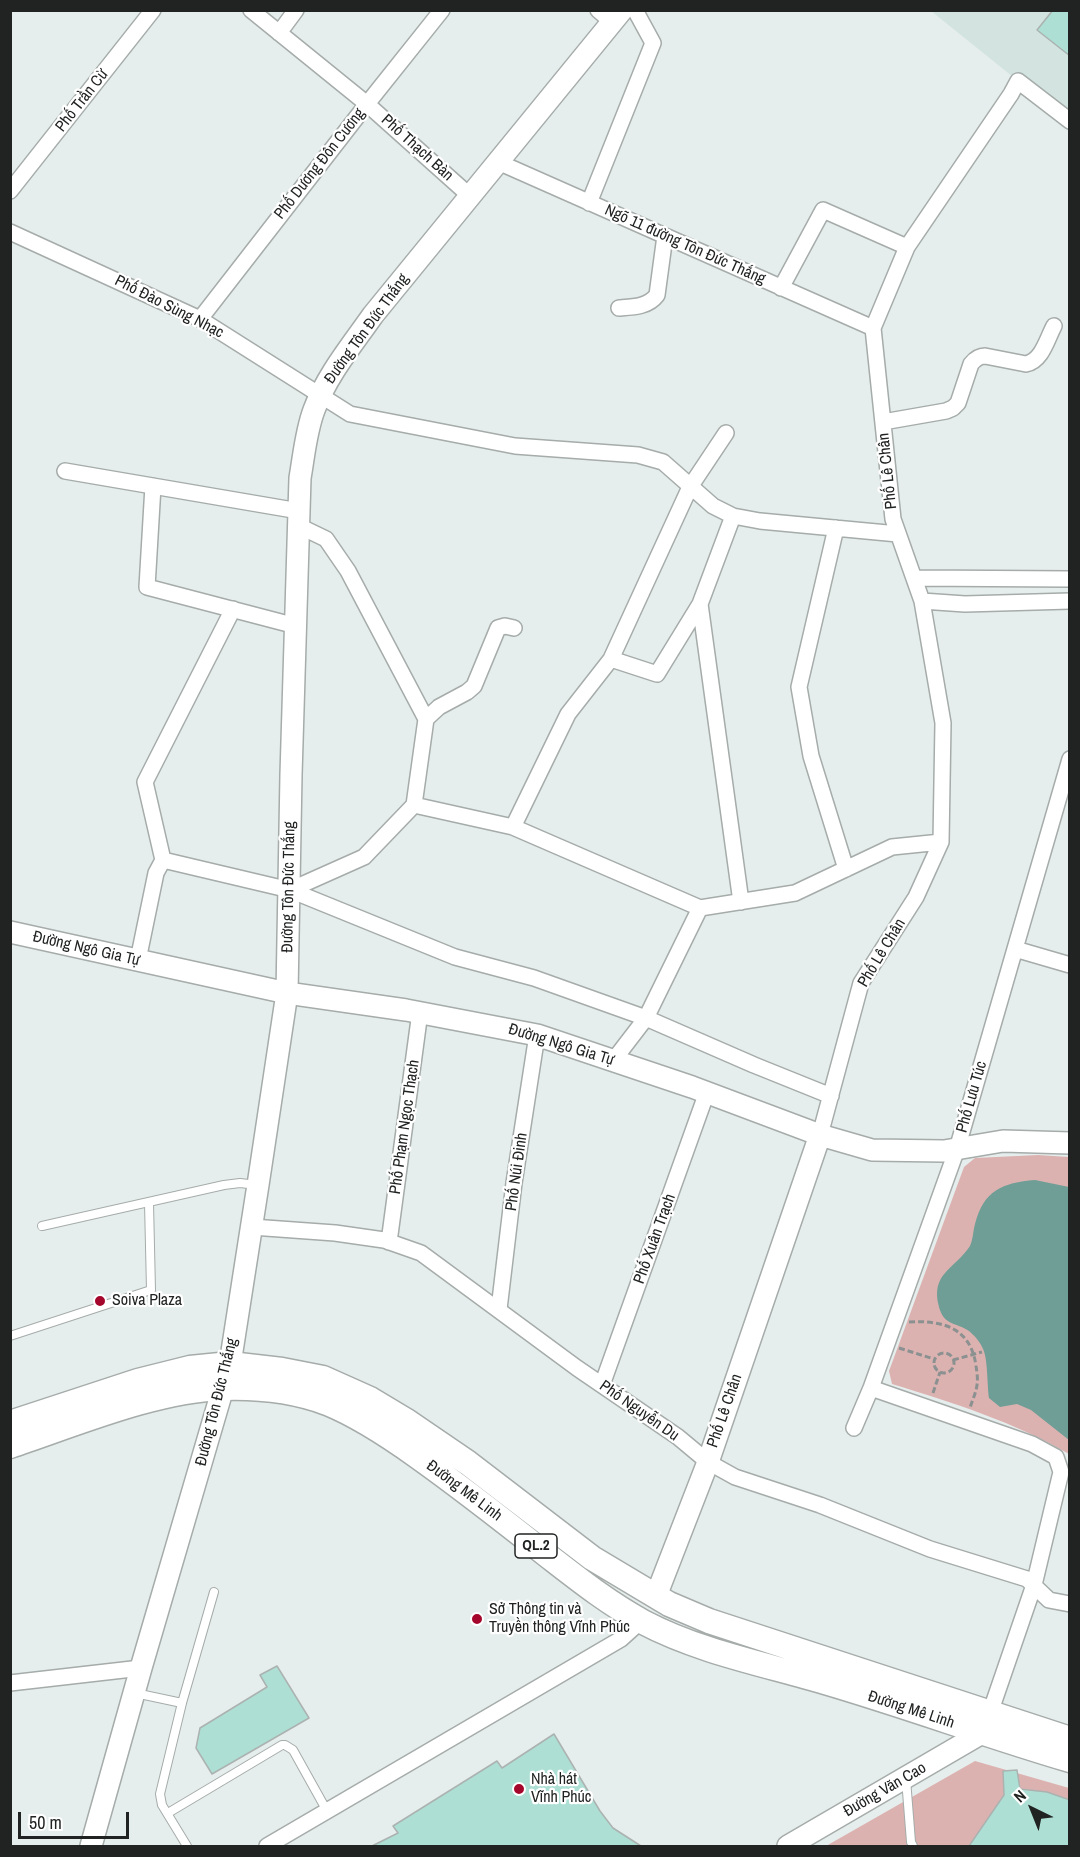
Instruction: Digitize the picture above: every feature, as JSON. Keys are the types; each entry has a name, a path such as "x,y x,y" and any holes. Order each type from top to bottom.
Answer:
{"main road":[{"name":"Đường Tôn Đức Thắng","path":"91,1846 224,1388 252,1227 287,993 300,478 305,442 313,411 341,360 373,315 498,162 610,14"},
{"name":"Đường Ngô Gia Tự","path":"10,932 287,993 420,1012 537,1035 707,1092 820,1135 872,1150 944,1151 1003,1141 1070,1143"},
{"name":"Phố Lê Chân","path":"656,1596 708,1462 820,1135"},
{"name":"Đường Mê Linh","path":"10,1423 156,1376 190,1368 230,1364 282,1370 323,1378 370,1399 405,1420 468,1463 577,1548 669,1604 986,1723 1070,1761"},
{"name":"Đường Mê Linh","path":"10,1446 127,1407 191,1391 224,1388 275,1390 295,1394 329,1404 392,1438 582,1582 641,1621 670,1635 699,1647 826,1682 986,1723 1070,1739"},
{"name":"Đường Văn Cao","path":"788,1846 906,1778 986,1723"}],"street":[{"name":"Phố Trần Cừ","path":"10,191 153,10"},
{"name":"Phố Thạch Bàn","path":"251,10 367,104 470,196"},
{"path":"279,33 296,10"},
{"name":"Phố Dương Đôn Cương","path":"200,319 442,10"},
{"path":"589,203 653,43 635,10"},
{"path":"873,328 908,247 1018,81 1070,121"},
{"name":"Ngõ 11 đường Tôn Đức Thắng","path":"498,162 873,328"},
{"path":"781,288 823,210 908,247"},
{"name":"Phố Đào Sùng Nhạc","path":"10,232 200,319 350,414 515,446 638,455 663,462 713,506 733,516 760,521 898,534"},
{"path":"619,308 646,304 657,295 665,236"},
{"path":"883,422 953,408 958,403 974,360 985,356 1026,364 1032,363 1037,359 1054,326"},
{"name":"Phố Lê Chân","path":"820,1135 861,983 916,897 941,843 943,723 922,601 893,519 873,328"},
{"path":"513,827 568,714 611,659 690,487 726,433"},
{"path":"65,471 153,486 299,519 326,539 348,572 426,719 414,805 364,857 290,890"},
{"path":"153,486 147,586 296,626"},
{"path":"611,659 657,674 700,604 733,516"},
{"path":"836,528 799,687 811,756 846,868"},
{"path":"914,578 1070,579"},
{"path":"922,601 965,604 1070,601"},
{"path":"700,604 741,902"},
{"path":"138,960 156,873 163,860 145,782 233,609"},
{"path":"426,719 439,707 474,686 498,628 505,626 514,628"},
{"name":"Phố Lưu Túc","path":"854,1428 871,1388 957,1149 1070,759"},
{"path":"414,805 513,827 700,908 795,892 892,847 941,843"},
{"path":"163,860 290,890 455,957 534,978 646,1018 831,1096"},
{"path":"613,1060 646,1018 700,908"},
{"path":"1015,949 1070,965"},
{"name":"Phố Phạm Ngọc Thạch","path":"389,1242 420,1012"},
{"name":"Phố Núi Đinh","path":"498,1309 514,1183 537,1035"},
{"name":"Phố Xuân Trạch","path":"602,1385 707,1092"},
{"name":"Phố Nguyễn Du","path":"252,1227 335,1233 389,1242 421,1253 602,1385 678,1437 708,1462 735,1477 820,1505 930,1549 1027,1579 1049,1600 1070,1604"},
{"path":"871,1388 1032,1444 1056,1457 1061,1472 1034,1585 986,1723"},
{"path":"267,1846 621,1639 641,1621"},
{"path":"10,1683 141,1668"}],"lane":[{"path":"42,1226 224,1185 240,1183 258,1185"},
{"path":"10,1336 151,1290 149,1203"},
{"path":"187,1846 160,1800 160,1794 182,1704 214,1592"},
{"path":"134,1693 182,1704"},
{"path":"168,1813 285,1745 293,1750 327,1811"},
{"path":"906,1778 913,1846"}],"path":[{"path":"908,1322 930,1321 956,1330 966,1340 973,1354 977,1385 970,1408"},
{"path":"897,1347 934,1359"},
{"path":"942,1352 948,1353 953,1360 954,1366 950,1371 940,1372 933,1364 937,1354 942,1352"},
{"path":"953,1360 982,1352"},
{"path":"932,1396 940,1372"}],"shaded area":[{"path":"931,11 1069,11 1069,122"},
{"path":"1038,1155 1069,1157 1069,1454 1005,1423 892,1384 889,1371 964,1167 975,1158"},
{"path":"1035,1180 1069,1187 1069,1440 1031,1410 1017,1404 1000,1407 989,1398 986,1359 982,1347 969,1331 944,1318 937,1296 941,1279 970,1246 979,1212 989,1196 1004,1186"},
{"path":"975,1761 1069,1788 1069,1846 826,1846"}],"building":[{"path":"1053,10 1070,10 1070,56 1037,30"},
{"path":"277,1666 309,1718 212,1774 196,1748 200,1728 267,1687 260,1675"},
{"name":"Nhà hát Vĩnh Phúc","path":"554,1734 600,1811 613,1828 641,1846 372,1846 398,1833 393,1826 497,1761 502,1768"},
{"path":"1017,1770 1020,1789 1047,1792 1070,1800 1070,1846 969,1846 1004,1795 1003,1771"}],"place":[{"name":"Soiva Plaza","path":"100,1301"},
{"name":"Sở Thông tin và Truyền thông Vĩnh Phúc","path":"477,1619"},
{"name":"Nhà hát Vĩnh Phúc","path":"519,1789"}]}
